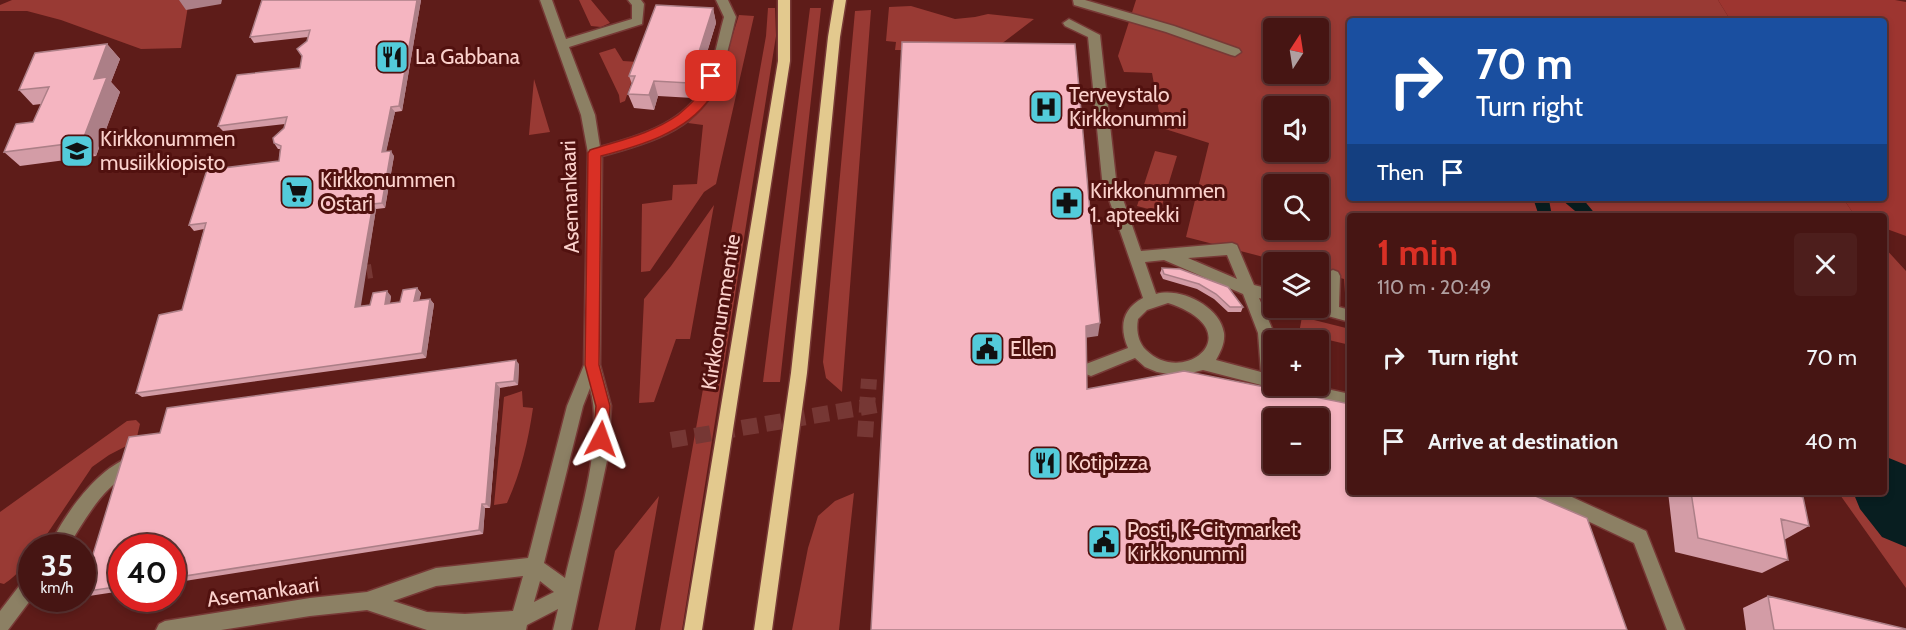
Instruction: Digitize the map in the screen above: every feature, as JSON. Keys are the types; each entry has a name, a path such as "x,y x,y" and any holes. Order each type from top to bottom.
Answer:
{"main road":[{"name":"Kirkkonummentie","path":"693,630 784,61 784,0"},
{"path":"763,630 799,373 834,37 840,0"}],"street":[{"name":"Asemankaari","path":"367,601 427,621 519,624 570,593 600,456 603,406 592,365 595,153 588,116 546,0"},
{"path":"562,45 638,21 638,4 634,0"},
{"path":"595,153 628,145 661,132 683,117 705,95 730,17 722,0"},
{"path":"1079,0 1078,2 1170,29 1235,52"},
{"path":"1070,23 1095,35 1109,179 1151,300"},
{"path":"1136,257 1232,249 1246,289 1265,330"},
{"path":"1166,255 1246,289 1263,293"},
{"path":"1329,292 1333,276"},
{"path":"1168,297 1186,300 1202,309 1213,322 1217,337 1214,352 1203,363 1187,370 1168,369 1150,363 1136,351 1129,336 1130,321 1137,308 1151,300 1168,297"},
{"path":"1329,310 1347,315"},
{"path":"1091,369 1136,351"},
{"path":"1203,363 1263,384"},
{"name":"Asemankaari","path":"519,624 576,406 592,365"},
{"path":"1329,396 1347,400"},
{"path":"67,534 106,480 120,468 128,465"},
{"path":"1549,495 1640,537 1676,630"},
{"name":"Asemankaari","path":"165,630 310,607 367,601 436,576 534,566"},
{"path":"534,566 570,593 562,630"},
{"path":"0,626 18,602"}],"shaded area":[{"path":"12,0 189,0 181,48 141,49 61,20 27,11 0,11 0,5"},
{"path":"579,0 591,0 610,23 601,27 591,26"},
{"path":"1136,0 1718,0 1729,18 1347,18 1347,201 1845,201 1853,213 1347,213 1347,293 1345,293 1344,279 1329,275 1329,252 1263,252 1263,257 1186,237 1209,143 1162,128 1152,73 1124,72 1118,56"},
{"path":"1718,0 1895,0 1906,2 1906,236 1887,229 1887,213 1853,213 1845,201 1887,201 1887,18 1729,18"},
{"path":"911,6 955,19 988,14 1034,19 992,51 895,50 896,42 886,41 889,7"},
{"path":"768,8 775,8 776,36 682,630 660,630 766,36"},
{"path":"810,8 821,8 780,382 763,382"},
{"path":"871,10 842,392 826,378 823,362 855,11"},
{"path":"739,15 754,16 716,184 704,192 650,271 641,272 642,204 672,200 673,185 697,184 703,125 688,123 713,97"},
{"path":"615,48 623,61 638,62 625,101 620,103 619,95 599,53"},
{"path":"534,79 550,132 529,135"},
{"path":"1155,151 1177,156 1160,212 1137,206"},
{"path":"1549,201 1564,201 1578,213 1551,213"},
{"path":"714,205 690,339 676,339 654,402 639,403 644,299 671,266"},
{"path":"1887,250 1906,271 1906,588 1840,495 1887,495"},
{"path":"1302,318 1347,328 1347,344 1329,340 1329,330 1300,330"},
{"path":"522,391 523,407 533,408 529,433 507,503 494,505 504,397"},
{"path":"136,420 140,424 136,441 92,467 47,534 18,534 18,572 4,584 0,583 0,512 127,421"},
{"path":"854,493 839,630 792,630 808,548 818,516 835,501"},
{"path":"659,496 635,630 598,630 615,551"}],"water":[{"path":"1534,201 1549,201 1551,213 1538,213"},
{"path":"1563,201 1584,201 1594,213 1577,213"}],"building":[{"name":"Kirkkonummen Ostari","path":"262,0 417,0 399,106 391,107 382,152 391,151 382,203 373,204 355,307 370,305 373,293 387,291 385,304 400,302 403,290 417,288 414,301 430,299 422,353 136,393 159,315 182,310 206,223 189,225 207,170 279,161 281,146 274,143 273,138 284,128 287,117 218,126 237,75 300,68 302,56 297,49 307,41 310,30 250,37"},
{"path":"656,5 713,8 689,83 654,81 649,95 628,94 635,76 629,76"},
{"path":"902,42 1075,44 1100,323 1086,326 1087,389 1184,371 1263,387 1263,396 1310,396 1347,403 1347,495 1533,495 1587,518 1627,630 871,630"},
{"path":"107,44 94,79 107,77 82,142 4,152 16,124 33,122 49,87 19,90 35,53"},
{"path":"1162,268 1180,269 1228,287 1243,307 1230,307 1216,294 1199,284 1164,274"},
{"path":"516,360 514,381 496,383 486,504 482,504 479,530 186,576 186,534 108,534 108,588 96,590 96,544 129,437 160,433 167,408"},
{"path":"1691,495 1795,495 1803,497 1809,526 1781,519 1788,560 1698,538"},
{"path":"1768,596 1906,629 1906,630 1774,630"}],"waterway":[{"path":"1887,491 1906,515"}],"tunnel":[{"path":"346,275 372,271"},
{"path":"867,407 869,379"},
{"path":"867,407 901,401"},
{"path":"671,440 867,407"},
{"path":"865,437 867,407"}],"place":[{"name":"La Gabbana","path":"392,57"},
{"name":"Terveystalo Kirkkonummi","path":"1046,107"},
{"name":"Kirkkonummen musiikkiopisto","path":"77,151"},
{"name":"Kirkkonummen Ostari","path":"297,192"},
{"name":"Kirkkonummen 1. apteekki","path":"1067,203"},
{"name":"Ellen","path":"987,349"},
{"name":"Kotipizza","path":"1045,463"},
{"name":"Posti, K-Citymarket Kirkkonummi","path":"1104,542"}],"route":[{"path":"601,439 603,406 592,365 595,153 628,145 661,132 683,117 705,95 711,76"}]}
